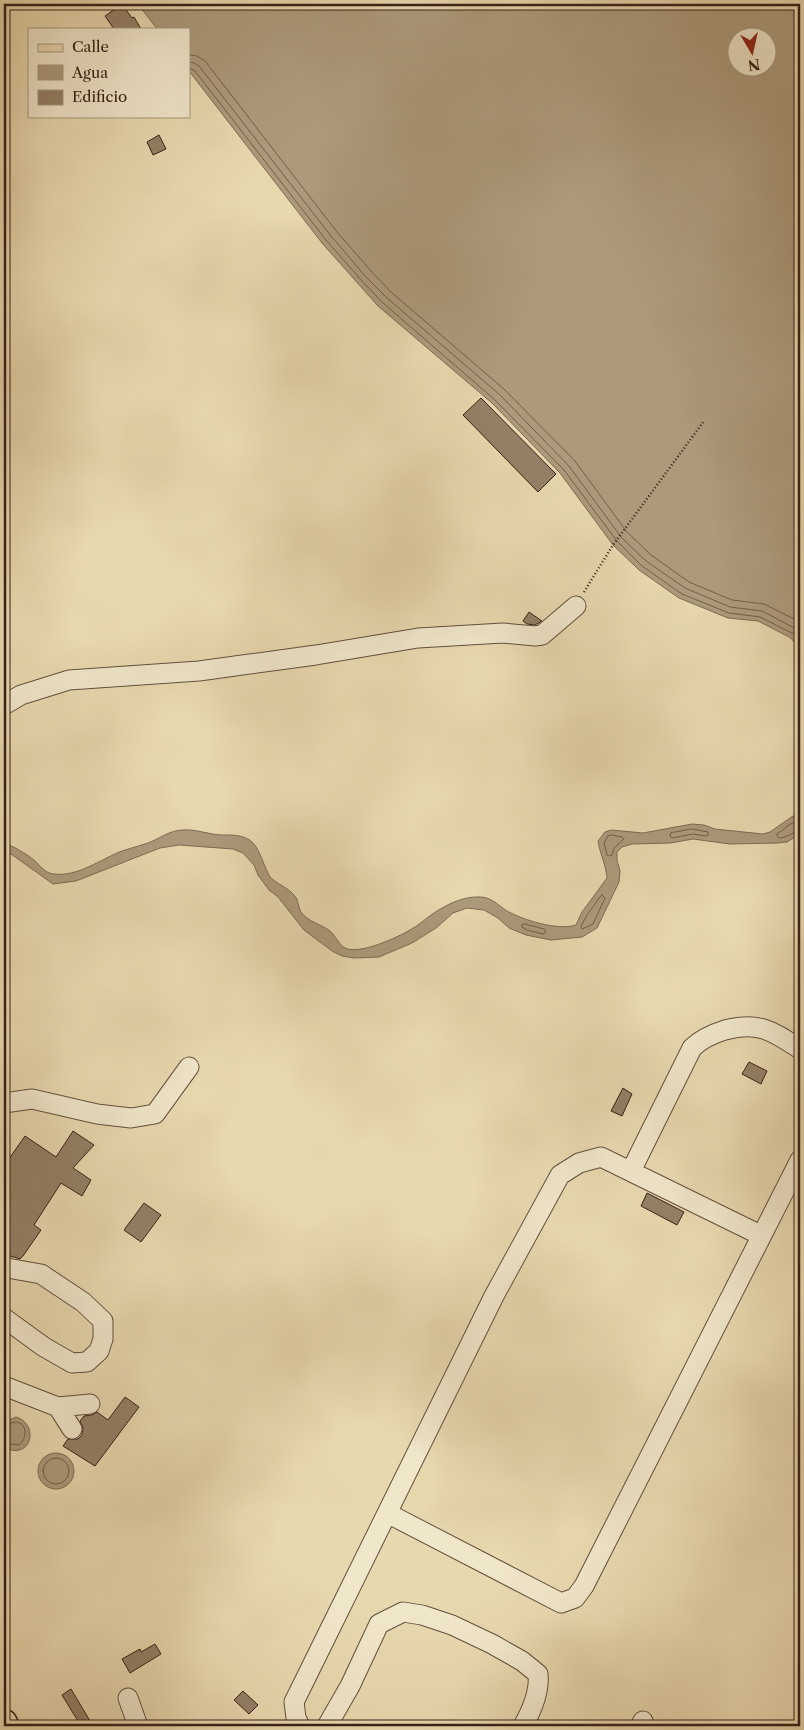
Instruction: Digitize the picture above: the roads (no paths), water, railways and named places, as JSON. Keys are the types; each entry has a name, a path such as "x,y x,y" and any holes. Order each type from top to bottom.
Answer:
{"main road":[{"path":"4,1722 6,1726"}],"lane":[{"path":"4,706 21,695 69,680 199,671 316,656 418,638 503,632 535,636 542,635 576,606"},
{"path":"631,1171 692,1048 699,1040 734,1028 753,1026 764,1029 799,1047"},
{"path":"4,1103 32,1100 98,1114 131,1118 155,1114 189,1067"},
{"path":"300,1726 296,1718 294,1702 494,1296 560,1175 579,1163 602,1157 756,1233 760,1239"},
{"path":"387,1513 561,1603 575,1598 589,1577 800,1160"},
{"path":"4,1265 7,1268 41,1274 82,1302 102,1321 103,1339 99,1351 87,1362 72,1363 44,1347 4,1318"},
{"path":"4,1386 58,1407 90,1404"},
{"path":"58,1407 72,1429"},
{"path":"327,1726 350,1686 379,1624 403,1612 422,1615 452,1625 522,1661 538,1674 539,1685 531,1712 524,1726"},
{"path":"128,1698 138,1726"}],"water":[{"path":"138,4 800,4 800,650 791,638 758,621 728,618 679,598 639,570 613,545 560,473 492,403 378,306 322,243 190,72 190,28 156,28"},
{"path":"793,816 800,817 800,834 787,842 730,844 693,839 671,843 632,844 622,847 617,852 620,871 619,882 597,928 582,937 551,940 526,935 509,928 498,918 484,910 467,908 453,913 436,928 412,943 379,957 354,958 342,956 332,951 304,930 278,897 269,890 258,875 254,865 243,853 233,849 179,845 160,848 76,881 53,884 11,854 4,852 4,842 33,859 47,872 63,874 89,867 122,851 148,843 178,830 192,830 242,837 249,840 256,847 270,877 296,897 300,910 304,915 330,931 343,947 352,950 385,942 416,927 449,904 472,897 488,898 507,911 541,924 560,927 576,925 582,912 607,878 598,841 605,832 611,830 643,833 692,824 704,825 715,829 763,834 770,832"},
{"path":"16,1417 24,1421 30,1434 26,1446 20,1450 4,1447 4,1422"},
{"path":"56,1453 63,1454 69,1458 73,1464 73,1478 69,1484 63,1488 56,1489 49,1488 43,1484 39,1478 38,1471 39,1464 43,1458 49,1454"}]}
